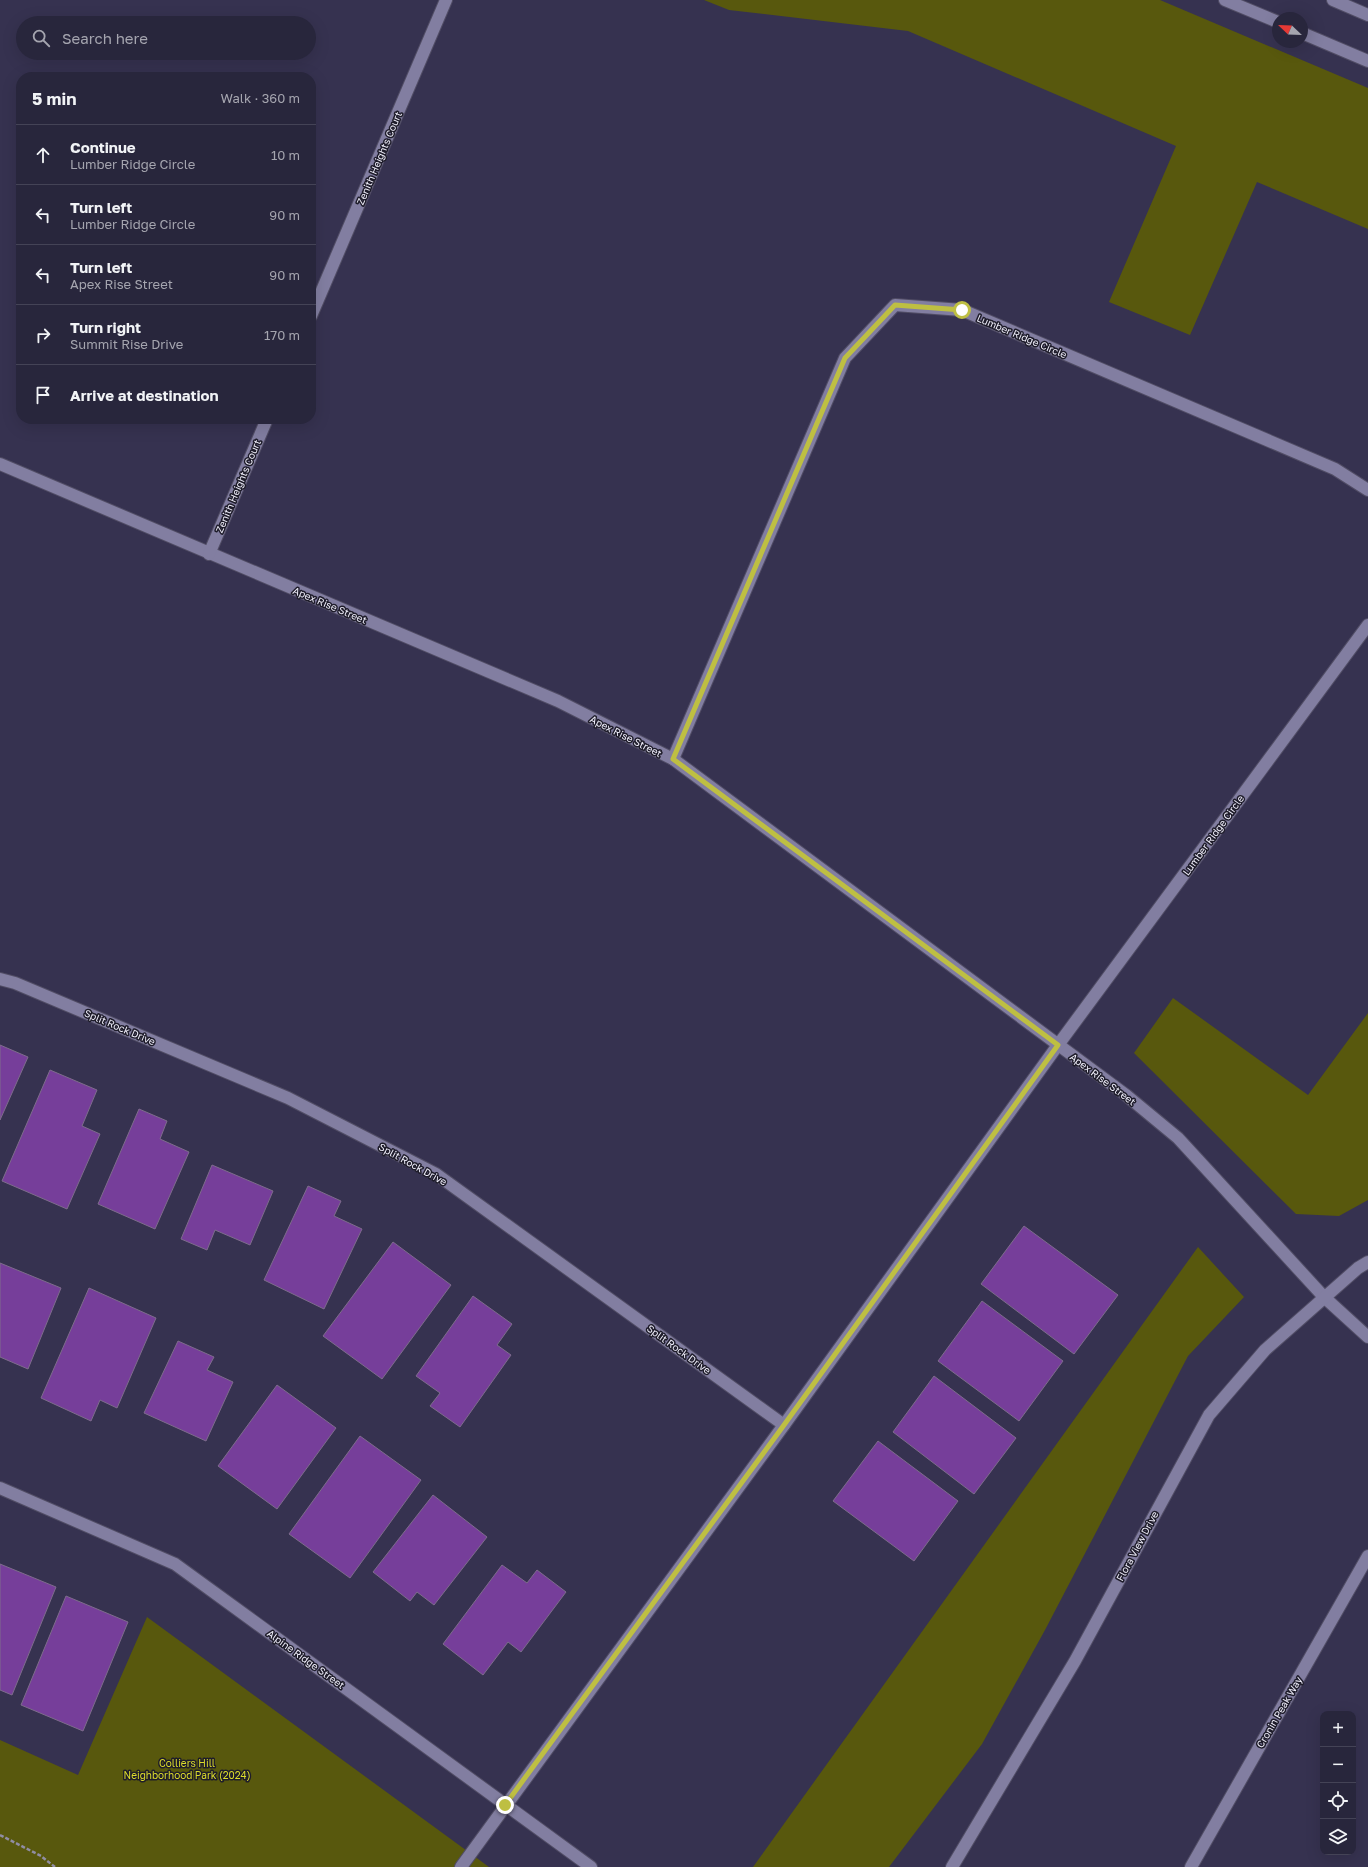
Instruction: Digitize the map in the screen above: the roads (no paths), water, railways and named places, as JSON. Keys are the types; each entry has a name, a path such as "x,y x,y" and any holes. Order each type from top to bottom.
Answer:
{"street":[{"name":"Zenith Heights Court","path":"316,304 446,0"},
{"path":"1225,0 1272,20"},
{"path":"1333,0 1368,15"},
{"path":"1308,35 1368,60"},
{"name":"Lumber Ridge Circle","path":"673,759 845,358 895,305 962,310 1336,469 1368,490"},
{"name":"Zenith Heights Court","path":"209,554 265,424"},
{"name":"Apex Rise Street","path":"0,464 558,701 673,759 1126,1095 1178,1138 1324,1297 1368,1337"},
{"name":"Lumber Ridge Circle","path":"461,1867 784,1425 1058,1045 1368,625"},
{"name":"Split Rock Drive","path":"0,979 15,983 288,1098 436,1174 784,1425"},
{"name":"Flora View Drive","path":"952,1867 1075,1661 1209,1415 1265,1350 1324,1297 1358,1268 1368,1262"},
{"name":"Alpine Ridge Street","path":"0,1488 175,1564 591,1867"},
{"name":"Cronin Peak Way","path":"1191,1867 1368,1556"}],"park label":[{"name":"Colliers Hill Neighborhood Park (2024)","path":"187,1768"}]}
